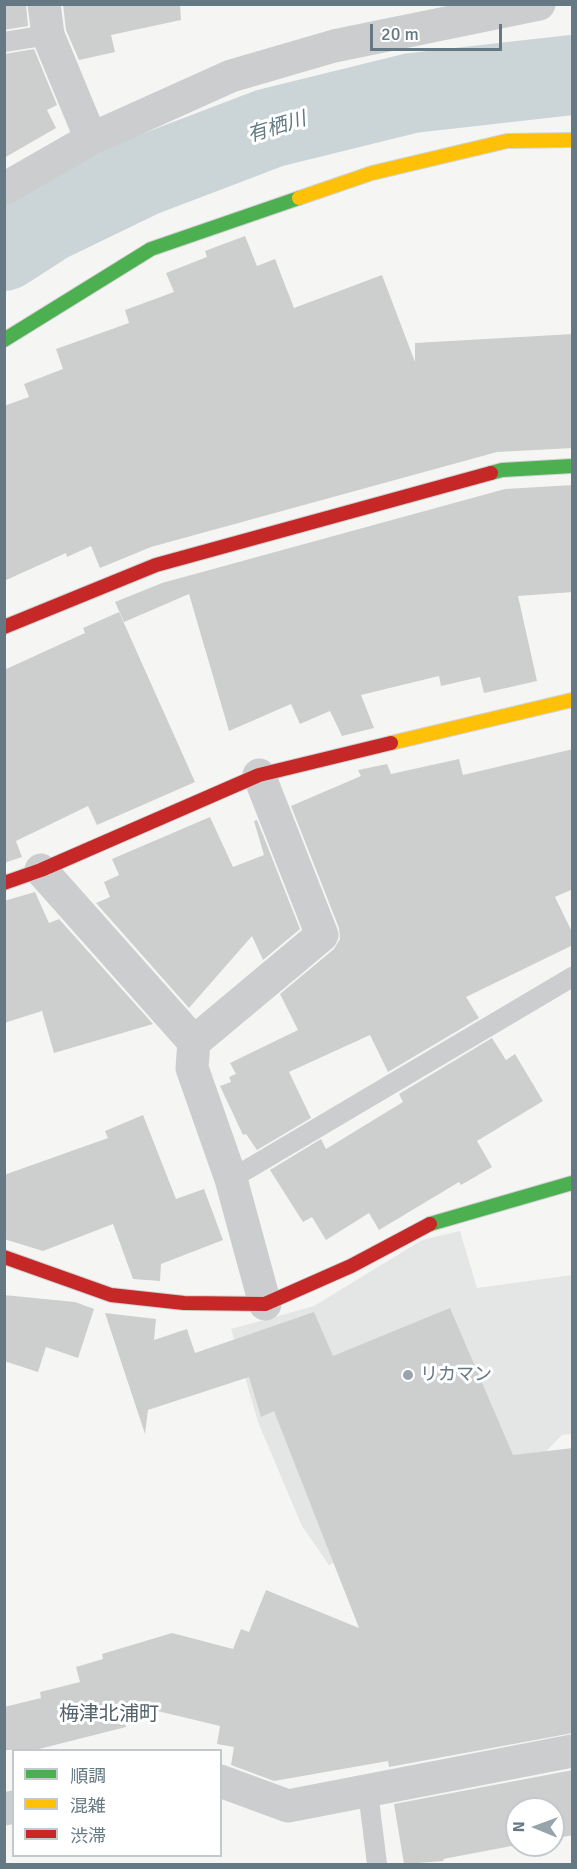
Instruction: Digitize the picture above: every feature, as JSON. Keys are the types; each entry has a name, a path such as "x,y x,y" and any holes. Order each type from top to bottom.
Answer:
{"street":[{"path":"4,189 91,140 231,76 334,46 539,4"},
{"path":"46,20 91,140"},
{"path":"4,340 142,254 162,245 372,173 507,141 573,140"},
{"path":"4,627 156,565 502,470 573,466"},
{"path":"4,883 41,870 259,775 573,700"},
{"path":"259,775 322,934 194,1042 192,1068 231,1179 265,1304"},
{"path":"41,870 194,1042"},
{"path":"4,1257 111,1295 184,1303 265,1304 351,1266 440,1219 573,1183"},
{"path":"222,1782 288,1806 573,1751"}],"lane":[{"path":"4,42 46,20"},
{"path":"231,1179 573,977"},
{"path":"368,1792 376,1864"}],"shaded area":[{"name":"リカマン","path":"460,1231 477,1288 572,1275 572,1434 562,1435 520,1478 329,1565 302,1526 258,1422 231,1329 314,1306 422,1240"}],"building":[{"path":"4,4 26,4 28,26 4,30"},
{"path":"63,4 180,4 181,20 111,35 115,52 79,60 66,30"},
{"path":"34,49 57,105 47,110 56,128 4,158 4,54"},
{"path":"245,236 257,266 275,259 294,308 382,275 415,362 415,343 573,334 573,448 497,452 151,547 100,568 91,546 67,557 66,553 4,581 4,406 29,397 24,384 63,369 56,349 129,323 125,310 174,292 166,273 207,257 205,251"},
{"path":"573,485 573,592 518,596 537,681 484,693 480,677 441,686 439,676 361,695 374,728 342,736 330,711 300,724 291,704 229,731 189,594 124,622 115,602 162,583 505,489"},
{"path":"119,612 195,782 97,825 88,806 16,841 22,857 4,863 4,670 85,633 83,628"},
{"path":"573,749 573,889 555,897 573,934 573,945 466,997 479,1018 388,1072 370,1035 289,1072 311,1118 257,1150 246,1134 243,1135 220,1086 231,1082 229,1077 236,1074 230,1063 298,1030 280,994 334,949 340,939 339,928 291,806 361,776 358,770 387,764 391,774 459,759 463,775"},
{"path":"210,817 233,867 264,855 254,821 257,820 300,929 263,960 252,936 189,1008 96,903 110,897 104,882 119,875 112,859"},
{"path":"35,892 49,923 59,919 153,1024 54,1053 42,1011 4,1023 4,901"},
{"path":"492,1038 506,1060 515,1054 543,1101 477,1141 492,1167 461,1185 459,1182 379,1230 369,1213 326,1240 312,1217 303,1222 270,1170 321,1139 326,1149 403,1102 399,1094"},
{"path":"143,1115 176,1199 204,1189 223,1240 161,1264 160,1281 133,1279 113,1224 43,1251 4,1239 4,1175 108,1138 105,1131"},
{"path":"4,1295 75,1302 94,1309 78,1358 46,1347 38,1372 4,1361"},
{"path":"450,1308 513,1455 573,1448 573,1733 389,1767 388,1761 274,1781 231,1765 234,1747 217,1744 220,1726 120,1702 126,1727 39,1749 4,1750 4,1707 41,1698 40,1692 80,1682 76,1667 103,1659 102,1654 172,1633 233,1649 241,1629 249,1632 266,1590 359,1628 274,1411 261,1417 249,1377 148,1410 145,1434 105,1313 156,1319 154,1340 187,1329 195,1353 314,1312 333,1356"},
{"path":"573,1770 573,1835 565,1837 565,1797 505,1797 505,1847 443,1859 444,1861 404,1864 394,1804"}],"waterway":[{"name":"有栖川","path":"4,251 49,222 144,176 270,128 412,93 572,75"}],"traffic: fast":[{"path":"4,340 151,249 299,198"},
{"path":"491,473 502,470 572,466"},
{"path":"430,1224 572,1183"}],"traffic: slow":[{"path":"299,198 372,173 507,141 572,140"},
{"path":"391,743 572,700"}],"traffic: jam":[{"path":"4,627 156,565 491,473"},
{"path":"4,883 41,870 259,775 391,743"},
{"path":"4,1257 111,1295 184,1303 265,1304 351,1266 430,1224"}],"place":[{"name":"リカマン","path":"408,1375"}],"district":[{"name":"梅津北浦町","path":"109,1715"}]}
